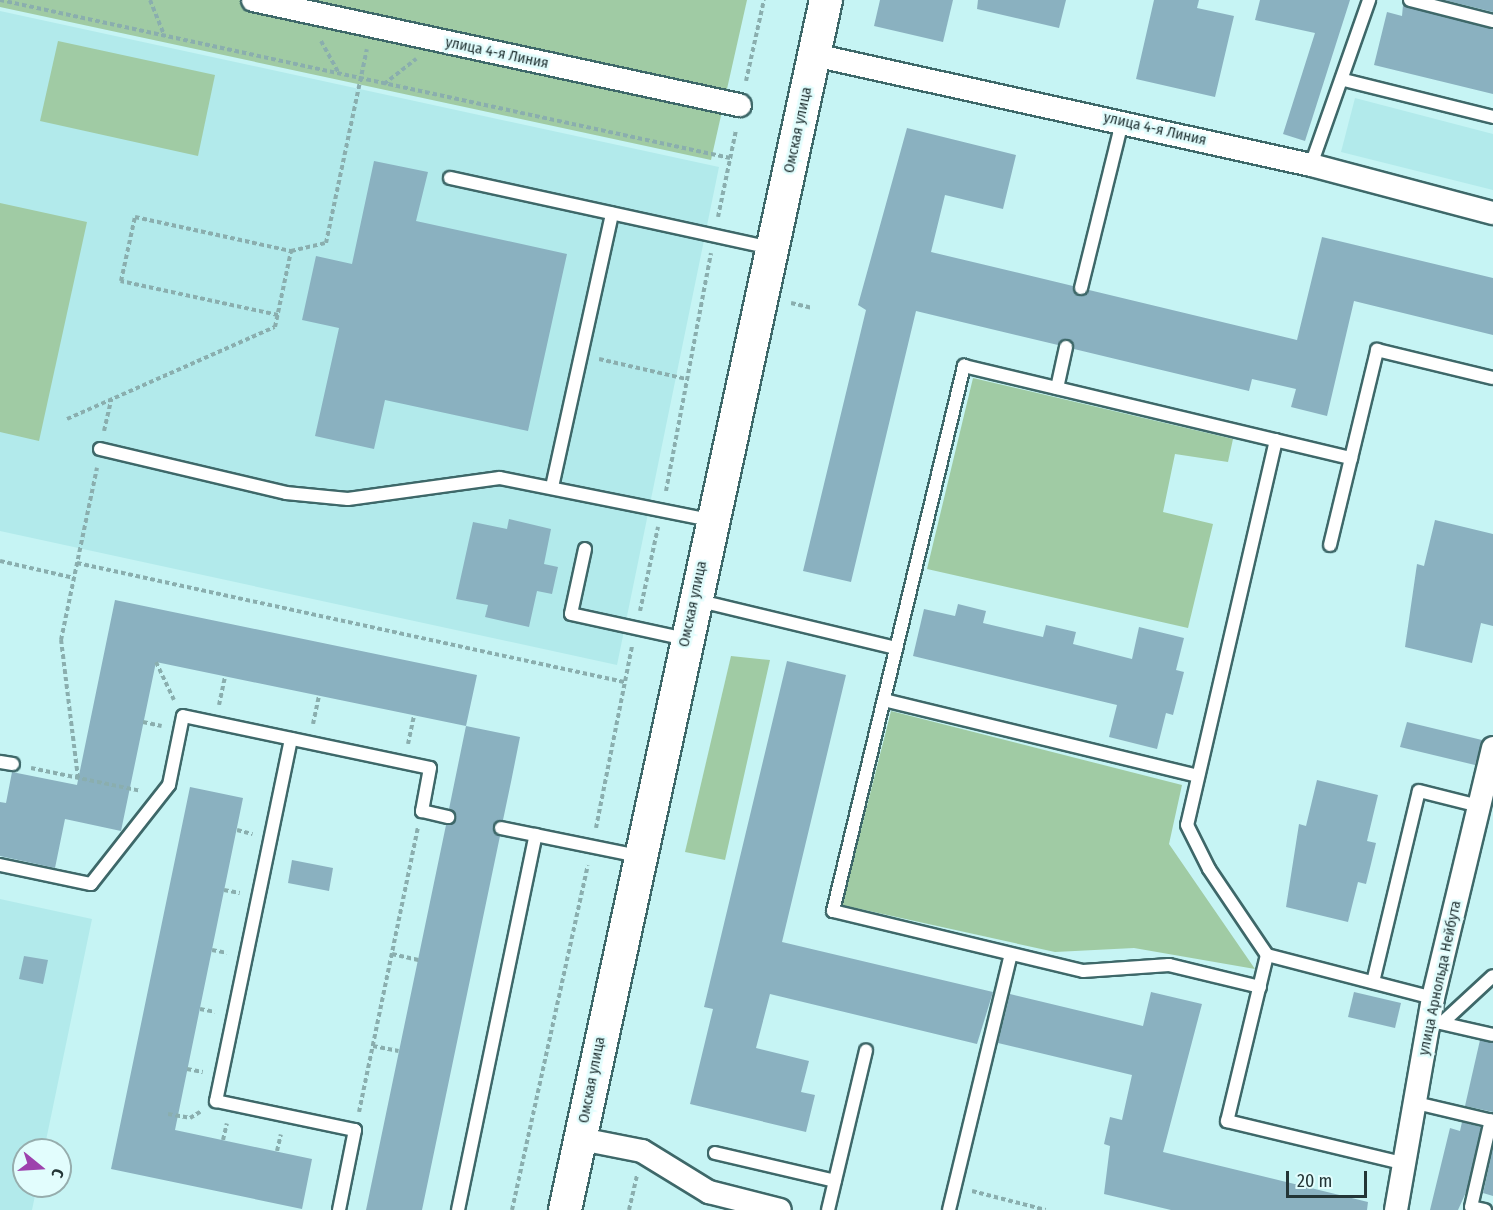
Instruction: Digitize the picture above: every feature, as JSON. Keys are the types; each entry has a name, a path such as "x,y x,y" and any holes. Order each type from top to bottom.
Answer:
{"main road":[{"name":"Омская улица","path":"565,1210 711,520 826,0"}],"street":[{"name":"улица 4-я Линия","path":"253,0 740,105"},
{"name":"улица 4-я Линия","path":"814,55 1311,165 1493,213"},
{"name":"улица Арнольда Нейбута","path":"1396,1210 1416,1103 1436,1022 1433,998 1493,748"},
{"path":"581,1139 642,1151 709,1192 780,1210"}],"lane":[{"path":"1311,165 1344,80 1369,0"},
{"path":"1410,0 1493,21"},
{"path":"1344,80 1493,117"},
{"path":"1081,288 1122,122"},
{"path":"450,178 771,248"},
{"path":"552,487 612,213"},
{"path":"1057,388 1066,347"},
{"path":"1330,544 1377,350 1493,378"},
{"path":"1260,987 1169,965 1083,971 833,911 964,366 1351,458"},
{"path":"1276,440 1187,825 1209,869 1267,954 1433,998"},
{"path":"100,449 286,493 331,497 500,478 711,520"},
{"path":"585,549 571,614 686,639"},
{"path":"694,600 896,648"},
{"path":"884,700 1198,776"},
{"path":"0,865 91,884 169,785 183,717 430,768 422,811 448,817"},
{"path":"291,739 216,1101 355,1130 339,1210"},
{"path":"1373,982 1419,791 1479,806"},
{"path":"501,828 639,856"},
{"path":"458,1210 536,835"},
{"path":"949,1210 1011,954"},
{"path":"1267,954 1227,1121 1406,1164"},
{"path":"1436,1022 1492,980"},
{"path":"1436,1022 1493,1035"},
{"path":"828,1210 866,1050"},
{"path":"1416,1103 1492,1121 1471,1207 1485,1210"},
{"path":"715,1153 835,1181"}],"path":[{"path":"0,0 730,158 662,510 624,682 592,847 512,1210"},
{"path":"150,0 164,36"},
{"path":"278,315 121,281 135,217 291,251 326,243 372,26"},
{"path":"67,419 275,327 291,251"},
{"path":"791,303 812,308"},
{"path":"581,356 686,379"},
{"path":"78,778 61,640 111,400"},
{"path":"0,561 74,578"},
{"path":"77,563 624,682"},
{"path":"156,662 169,689"},
{"path":"220,700 225,676"},
{"path":"314,719 319,696"},
{"path":"409,739 414,715"},
{"path":"143,722 161,726"},
{"path":"6,763 160,795"},
{"path":"355,1130 422,811"},
{"path":"237,830 254,834"},
{"path":"224,890 241,894"},
{"path":"212,950 229,953"},
{"path":"392,954 418,960"},
{"path":"200,1009 216,1013"},
{"path":"373,1046 399,1051"},
{"path":"187,1069 204,1072"},
{"path":"168,1114 190,1118"},
{"path":"224,1140 227,1122"},
{"path":"277,1151 281,1133"},
{"path":"629,1210 642,1151"},
{"path":"955,1186 1046,1210"}],"shaded area":[{"path":"0,11 719,167 617,665 0,531"},
{"path":"1355,98 1493,134 1493,190 1341,152"},
{"path":"0,899 92,919 46,1138 12,1138 12,1198 34,1198 32,1210 0,1210"}],"green space":[{"path":"0,0 747,0 711,160 0,7"},
{"path":"58,41 215,75 198,156 40,121"},
{"path":"0,203 87,222 39,441 0,432"},
{"path":"973,378 1233,439 1228,462 1175,454 1163,512 1213,524 1188,628 927,569"},
{"path":"731,656 770,660 725,860 685,852"},
{"path":"891,711 1182,785 1169,844 1255,969 1134,948 1055,952 842,905"}],"building":[{"path":"880,0 953,0 943,42 874,26"},
{"path":"978,0 1066,0 1059,28 977,9"},
{"path":"1154,0 1199,0 1197,8 1234,16 1215,97 1136,79"},
{"path":"1260,0 1350,0 1305,141 1283,134 1315,33 1255,20"},
{"path":"1444,0 1493,0 1493,12"},
{"path":"1403,5 1493,29 1493,94 1374,65 1387,12 1402,16"},
{"path":"907,128 1016,155 1003,209 945,195 931,252 1073,286 1078,296 1089,290 1297,340 1322,237 1493,278 1493,335 1354,301 1327,416 1291,407 1296,389 1252,379 1249,391 1074,349 1068,339 1058,345 916,311 851,582 803,571 866,310 858,305"},
{"path":"374,161 428,172 416,221 567,254 528,431 385,400 374,449 315,436 339,328 302,320 316,256 352,264"},
{"path":"509,519 551,529 544,564 558,567 552,594 537,591 529,627 485,617 488,605 456,599 473,522 507,529"},
{"path":"1435,520 1493,534 1493,626 1481,623 1472,663 1405,647 1417,564 1424,566"},
{"path":"115,600 477,675 466,726 156,662 121,831 65,819 55,868 0,856 0,802 6,803 12,772 77,785"},
{"path":"958,604 986,611 983,623 1043,637 1046,625 1076,632 1073,644 1132,659 1139,627 1184,638 1176,670 1184,672 1173,715 1166,713 1157,749 1109,737 1117,705 913,656 924,609 955,616"},
{"path":"787,661 846,675 782,942 993,992 977,1044 770,994 756,1048 809,1061 801,1092 815,1095 806,1132 690,1104 713,1009 704,1007"},
{"path":"1407,722 1482,740 1475,765 1400,747"},
{"path":"466,726 520,737 503,820 493,827 500,836 422,1210 366,1210 446,825 456,818 449,809"},
{"path":"1317,780 1378,795 1367,841 1376,843 1366,884 1358,882 1348,922 1286,907 1299,824 1306,826"},
{"path":"190,787 243,798 175,1130 312,1159 302,1209 111,1169"},
{"path":"292,860 333,868 329,891 288,883"},
{"path":"24,956 48,960 43,984 19,979"},
{"path":"1151,992 1202,1004 1163,1152 1368,1202 1367,1210 1171,1210 1104,1194 1110,1146 1104,1144 1110,1117 1122,1120 1132,1075 998,1043 1010,994 1143,1026"},
{"path":"1354,992 1401,1003 1395,1028 1348,1017"},
{"path":"1480,1040 1493,1043 1493,1112 1465,1106"},
{"path":"1462,1122 1481,1127 1467,1190 1458,1210 1430,1210 1450,1128 1460,1131"},
{"path":"1493,1148 1493,1196 1483,1193"}]}
